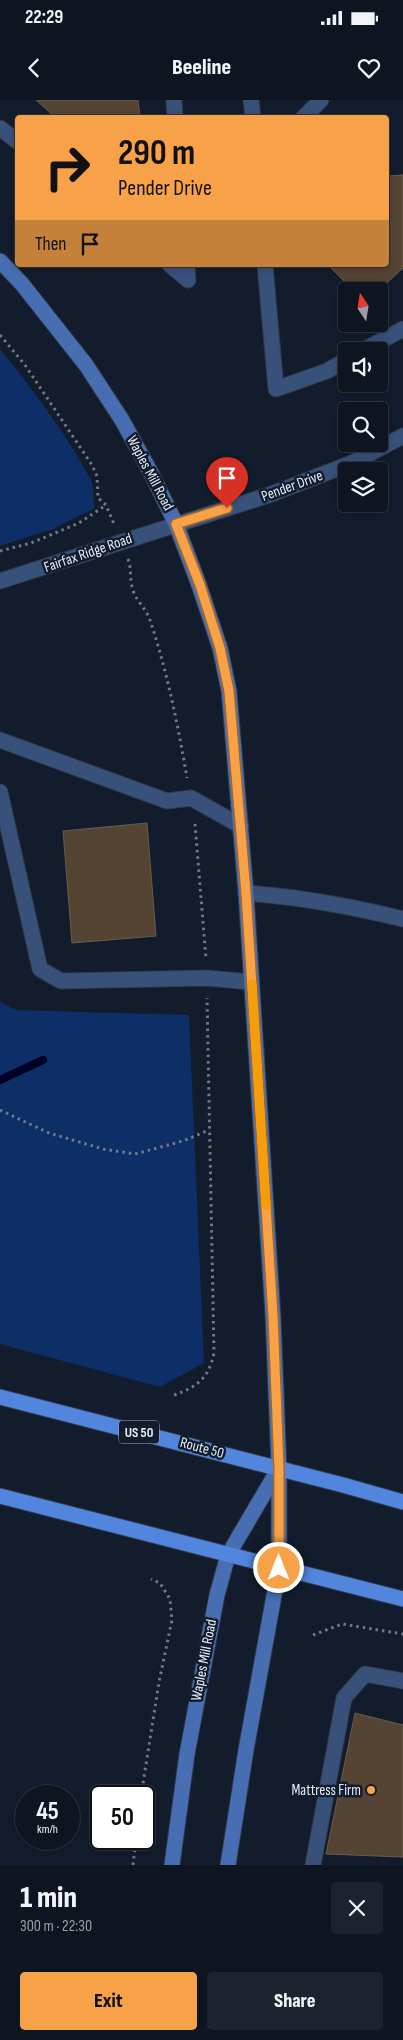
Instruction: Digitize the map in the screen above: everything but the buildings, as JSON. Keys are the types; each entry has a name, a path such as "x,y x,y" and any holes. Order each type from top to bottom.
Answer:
{"main road":[{"name":"Waples Mill Road","path":"0,260 22,284 86,365 122,420 150,471 176,524 200,585 220,648 229,691 246,893 273,1316 279,1468 279,1568 246,1750 228,1865"},
{"name":"Route 50","path":"0,1397 279,1468 403,1502"},
{"name":"Waples Mill Road","path":"172,1865 187,1754 217,1595 228,1555 279,1468"},
{"path":"0,1496 403,1599"}],"street":[{"path":"174,100 175,115"},
{"path":"251,100 253,115"},
{"path":"307,115 321,100"},
{"path":"0,128 15,140"},
{"path":"172,267 188,280 187,267"},
{"path":"265,267 276,389 327,371 338,365"},
{"path":"379,342 403,329"},
{"name":"Pender Drive","path":"176,524 268,495 352,463 403,436"},
{"name":"Fairfax Ridge Road","path":"0,582 176,524"},
{"path":"0,740 167,801 191,798 241,826"},
{"path":"0,792 40,969 61,981 207,978 251,982"},
{"path":"246,893 323,901 403,919"},
{"path":"313,1865 344,1698 365,1674 403,1681"}],"path":[{"path":"0,335 25,365 92,465 97,476 98,498 106,505 131,567 130,579 132,589 149,617 162,662 185,762 198,838 207,978 209,1130 215,1321 214,1353 212,1366 207,1375 188,1390 174,1395"},
{"path":"0,551 31,543 79,523 106,505"},
{"path":"0,1110 49,1133 103,1149 135,1154 209,1130"},
{"path":"143,1785 159,1682 172,1620 170,1599 160,1583 151,1579"},
{"path":"313,1636 342,1624 403,1634"},
{"path":"134,1865 135,1850"}],"shaded area":[{"path":"0,349 48,412 81,461 92,481 95,508 53,529 0,546"},
{"path":"0,1001 15,1010 189,1015 204,1363 160,1387 0,1344"}],"waterway":[{"path":"0,1080 43,1060"}],"slow traffic":[{"path":"252,984 266,1205"}],"place":[{"name":"Mattress Firm","path":"371,1790"}],"route":[{"path":"227,508 176,524 200,585 220,648 229,691 246,893 273,1316 279,1468 279,1568"}]}
